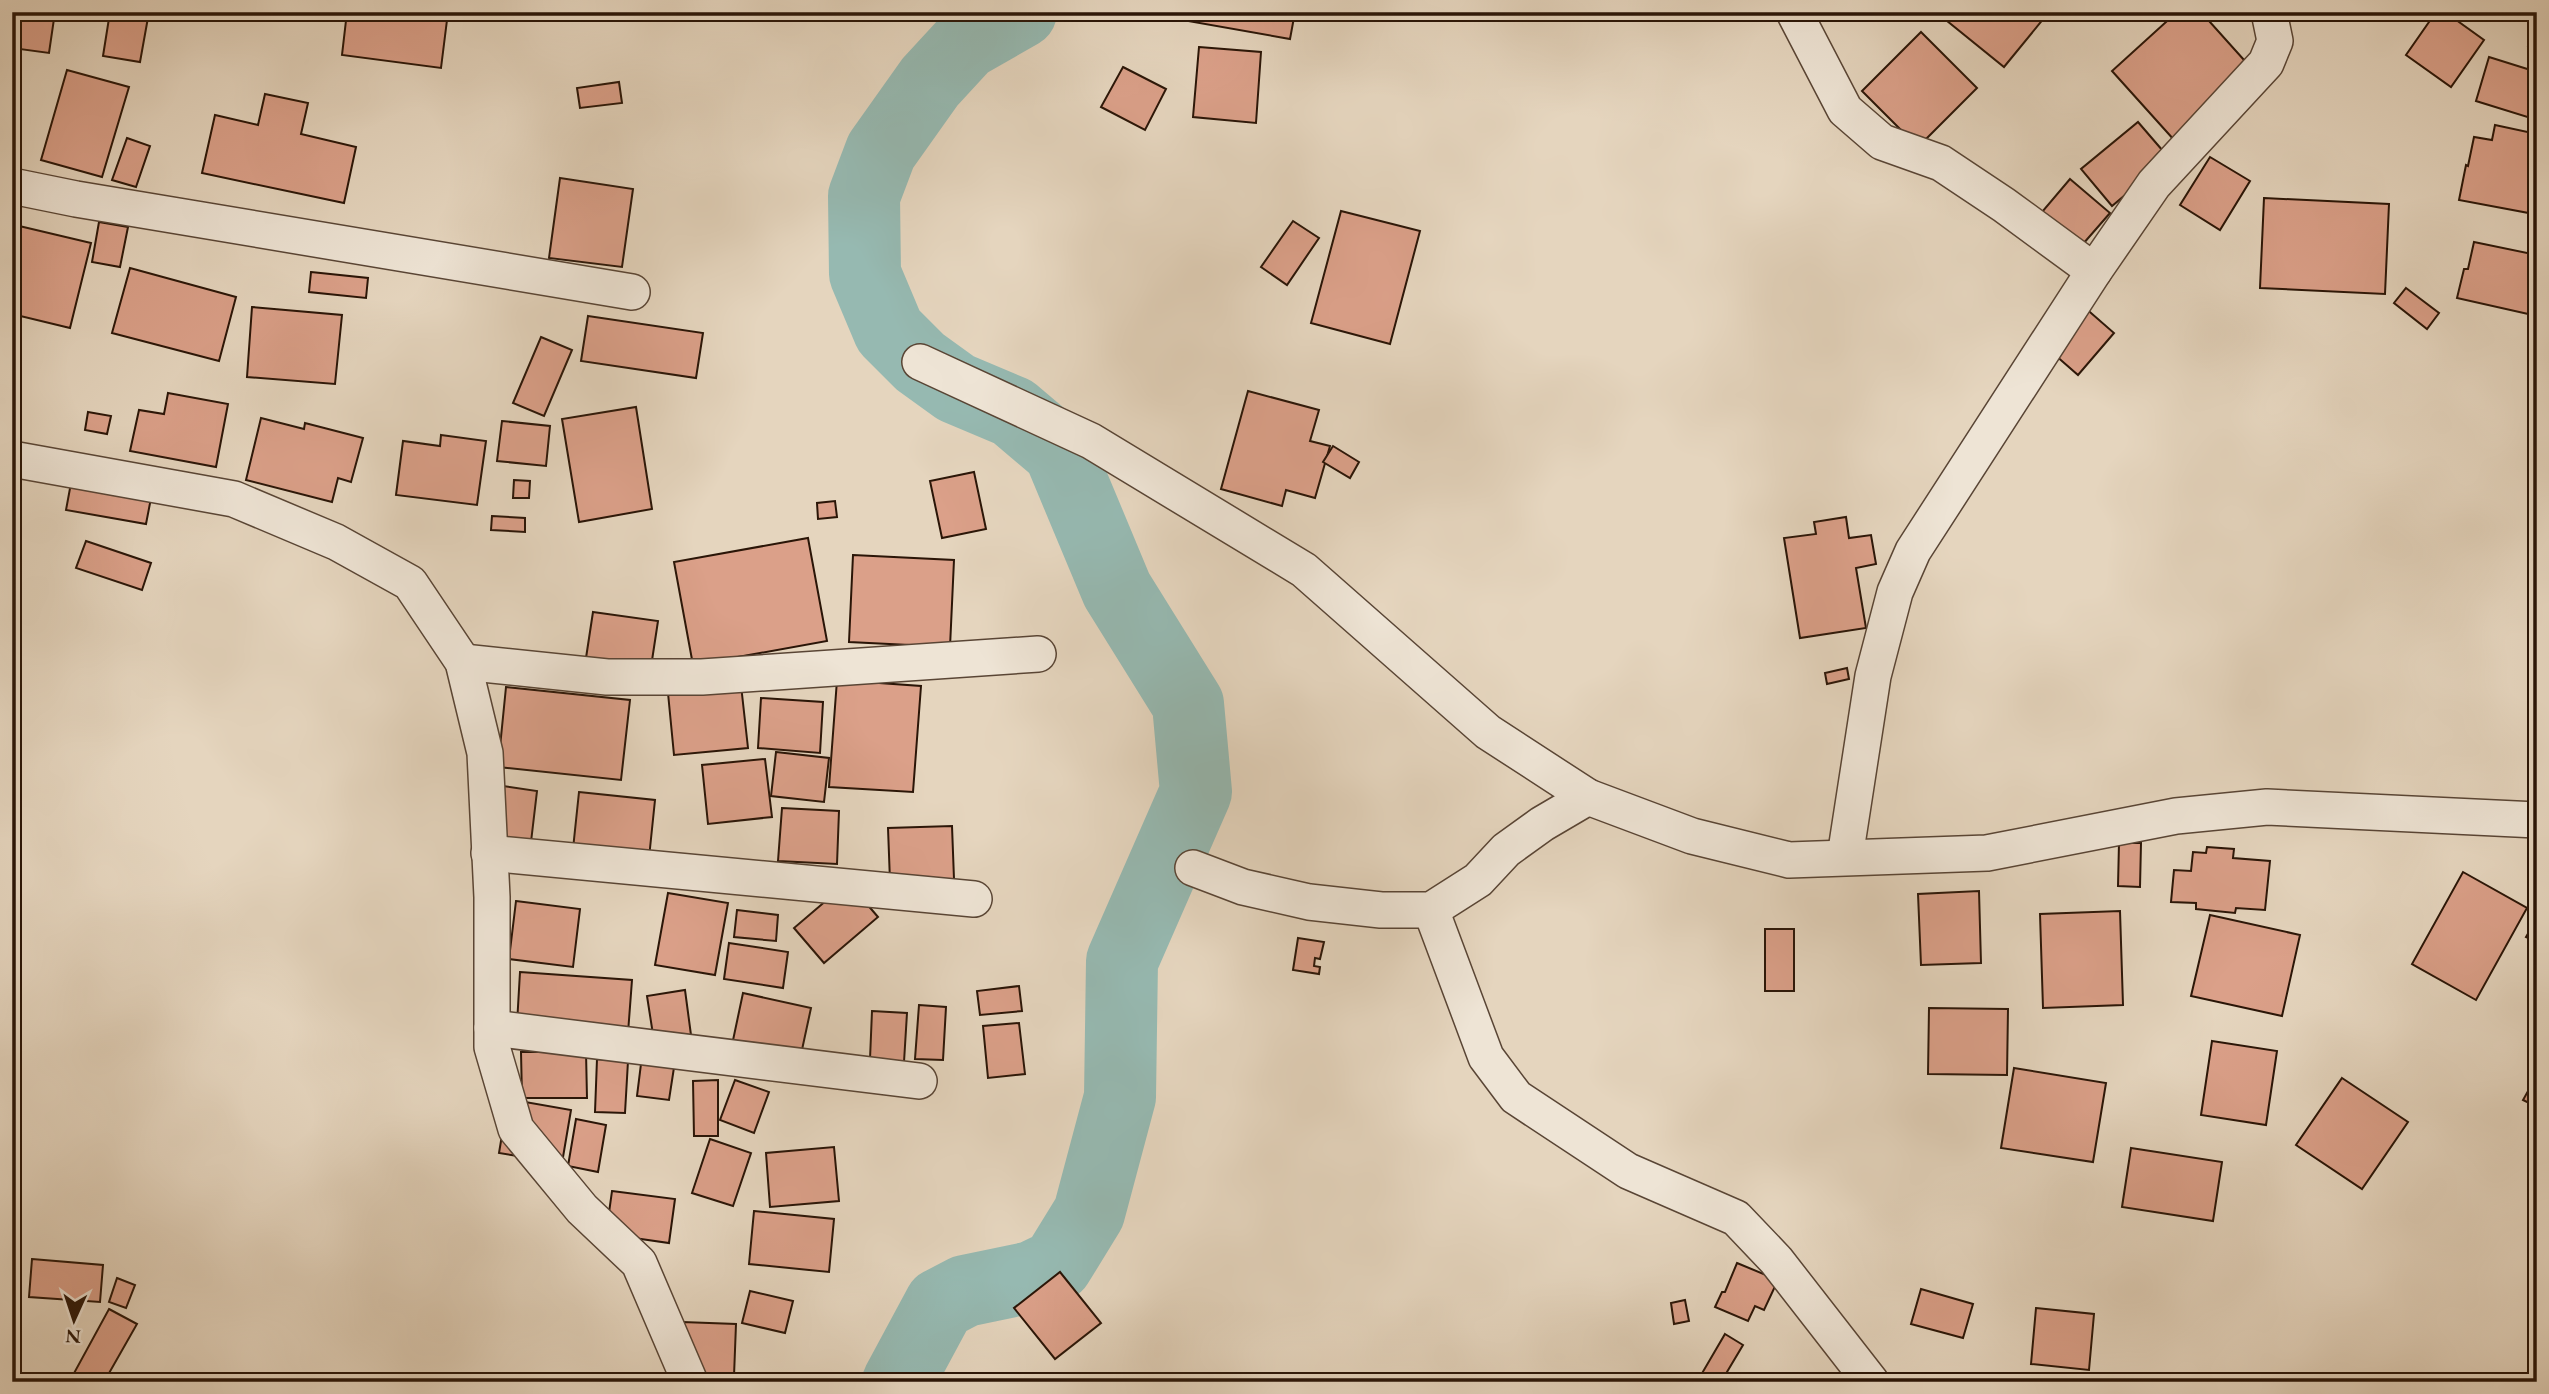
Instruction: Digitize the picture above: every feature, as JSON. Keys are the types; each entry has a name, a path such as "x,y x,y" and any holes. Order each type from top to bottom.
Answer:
{"street":[{"path":"1794,12 1845,110 1882,142 1941,163 2094,271"},
{"path":"1845,857 1873,676 1895,592 1913,551 2094,271 2154,184 2266,63 2275,41 2269,12"},
{"path":"12,186 76,200 632,292"},
{"path":"920,362 1091,441 1304,570 1488,732 1588,797 1692,836 1789,860 1987,853 2176,816 2267,807 2537,820"},
{"path":"12,459 234,499 336,542 410,583 463,662 485,753 492,1047 516,1129 582,1209 639,1263 690,1382"},
{"path":"463,662 607,677 702,677 1038,654"},
{"path":"1193,868 1243,887 1309,902 1381,910 1431,910 1478,880 1506,850 1542,824 1588,797"},
{"path":"489,853 974,899"},
{"path":"1431,910 1486,1057 1516,1097 1628,1171 1736,1218 1776,1260 1871,1382"},
{"path":"492,1028 919,1082"}],"building":[{"path":"12,12 55,12 49,53 12,48"},
{"path":"110,12 149,12 140,62 103,56"},
{"path":"347,12 448,12 441,68 342,55"},
{"path":"1172,12 1295,12 1290,39 1171,18"},
{"path":"1936,12 2049,12 2004,67"},
{"path":"2177,12 2201,12 2253,70 2175,141 2112,71"},
{"path":"2436,12 2445,12 2484,40 2451,87 2406,55"},
{"path":"2532,12 2537,12 2537,47 2528,46"},
{"path":"1921,32 1977,88 1918,147 1862,91"},
{"path":"1199,47 1261,52 1256,123 1193,117"},
{"path":"2489,57 2537,72 2537,120 2476,101"},
{"path":"1123,67 1166,89 1145,130 1101,107"},
{"path":"67,70 129,87 102,177 41,160"},
{"path":"619,82 622,103 580,108 577,88"},
{"path":"265,94 308,103 301,134 356,147 344,203 202,173 215,115 258,125"},
{"path":"2138,122 2169,158 2112,206 2081,169"},
{"path":"2495,125 2537,134 2537,199 2534,214 2459,200 2474,137 2492,140"},
{"path":"127,138 150,146 136,187 112,180"},
{"path":"2210,157 2250,181 2220,230 2180,205"},
{"path":"560,178 633,189 622,267 549,258"},
{"path":"2070,179 2110,213 2076,252 2036,219"},
{"path":"2264,198 2389,204 2385,294 2260,288"},
{"path":"1341,211 1420,231 1390,344 1311,323"},
{"path":"1293,221 1319,238 1287,285 1261,267"},
{"path":"99,222 128,227 120,267 92,262"},
{"path":"15,225 91,243 70,328 12,314 12,236"},
{"path":"2474,242 2537,255 2537,316 2457,298 2464,269 2468,269"},
{"path":"130,268 236,297 219,361 112,333"},
{"path":"311,272 368,278 366,298 309,292"},
{"path":"2406,288 2439,313 2427,329 2394,303"},
{"path":"2083,306 2114,333 2078,375 2047,348"},
{"path":"252,307 342,315 335,384 247,377"},
{"path":"588,316 703,333 696,378 581,361"},
{"path":"541,337 572,350 544,416 513,403"},
{"path":"1248,391 1319,410 1310,441 1330,446 1315,498 1286,490 1282,506 1221,489"},
{"path":"168,393 228,404 216,467 130,451 139,410 164,414"},
{"path":"636,407 652,509 579,522 562,419"},
{"path":"88,412 111,416 107,434 85,430"},
{"path":"261,418 304,429 305,423 363,438 351,482 338,478 332,502 246,480"},
{"path":"502,421 550,426 546,466 497,461"},
{"path":"441,435 486,441 477,505 396,495 403,441 440,446"},
{"path":"1333,446 1359,462 1350,478 1323,462"},
{"path":"974,472 986,529 942,538 930,481"},
{"path":"514,480 530,481 529,498 513,498"},
{"path":"71,483 151,498 146,524 66,510"},
{"path":"835,501 837,517 818,519 817,503"},
{"path":"492,516 525,518 525,532 491,530"},
{"path":"1846,517 1849,538 1871,535 1876,564 1856,568 1866,628 1800,638 1784,538 1816,534 1814,522"},
{"path":"808,538 827,641 693,665 674,562"},
{"path":"86,541 151,563 142,590 76,568"},
{"path":"853,555 954,560 950,647 849,642"},
{"path":"593,612 658,621 651,667 586,658"},
{"path":"1847,668 1849,679 1827,684 1825,673"},
{"path":"837,680 921,686 913,792 829,787"},
{"path":"741,685 748,748 674,755 668,693"},
{"path":"506,687 630,700 621,780 498,767"},
{"path":"761,698 823,702 820,753 758,748"},
{"path":"776,752 829,758 824,802 771,796"},
{"path":"765,759 772,817 708,824 702,765"},
{"path":"496,785 537,791 531,842 489,837"},
{"path":"579,792 655,800 649,858 573,849"},
{"path":"782,808 839,811 837,864 778,861"},
{"path":"952,826 954,879 890,881 888,828"},
{"path":"2119,843 2141,843 2140,887 2118,886"},
{"path":"2207,847 2234,849 2233,858 2270,861 2265,910 2236,908 2235,913 2196,909 2196,903 2171,902 2174,870 2191,871 2193,852 2206,853"},
{"path":"2463,872 2527,908 2476,1000 2412,964"},
{"path":"848,882 878,917 824,963 794,928"},
{"path":"1979,891 1981,963 1921,965 1918,894"},
{"path":"668,893 728,903 715,975 655,965"},
{"path":"516,901 580,909 573,967 509,959"},
{"path":"737,910 778,915 776,941 734,937"},
{"path":"2120,911 2123,1005 2043,1008 2040,914"},
{"path":"2210,915 2300,935 2282,1016 2191,996"},
{"path":"2537,918 2537,942 2526,937"},
{"path":"1765,929 1794,929 1794,991 1765,991"},
{"path":"1298,938 1324,942 1320,959 1315,958 1314,966 1320,967 1319,974 1293,970"},
{"path":"729,943 788,952 783,988 724,979"},
{"path":"520,972 632,980 628,1033 517,1024"},
{"path":"1019,986 1022,1011 980,1015 977,991"},
{"path":"685,990 691,1035 654,1041 647,996"},
{"path":"743,993 811,1008 800,1059 732,1045"},
{"path":"919,1005 946,1007 943,1060 915,1059"},
{"path":"1929,1008 2008,1009 2007,1075 1928,1074"},
{"path":"872,1011 907,1013 904,1062 870,1059"},
{"path":"1019,1023 1025,1074 988,1078 983,1026"},
{"path":"2212,1041 2277,1051 2266,1125 2201,1115"},
{"path":"521,1052 586,1052 587,1098 522,1098"},
{"path":"642,1056 675,1061 669,1100 637,1096"},
{"path":"597,1059 628,1061 625,1113 595,1112"},
{"path":"2014,1068 2106,1083 2093,1162 2001,1148"},
{"path":"2537,1075 2537,1107 2523,1100"},
{"path":"2342,1078 2408,1122 2362,1189 2296,1145"},
{"path":"718,1080 718,1136 694,1136 693,1081"},
{"path":"735,1080 769,1092 754,1133 720,1120"},
{"path":"508,1099 571,1110 562,1163 499,1153"},
{"path":"576,1119 606,1125 598,1172 568,1166"},
{"path":"710,1139 751,1153 733,1206 692,1193"},
{"path":"834,1147 839,1201 770,1207 766,1153"},
{"path":"2131,1148 2222,1162 2213,1221 2122,1207"},
{"path":"612,1191 675,1199 669,1243 606,1234"},
{"path":"754,1211 834,1219 829,1272 749,1264"},
{"path":"12,1251 18,1252 17,1282 12,1282"},
{"path":"32,1259 103,1265 100,1302 29,1297"},
{"path":"1737,1263 1778,1280 1764,1310 1755,1306 1748,1321 1715,1307 1722,1292 1725,1292"},
{"path":"1060,1272 1101,1323 1055,1359 1014,1308"},
{"path":"117,1278 135,1285 126,1308 109,1302"},
{"path":"1921,1289 1973,1304 1963,1338 1911,1324"},
{"path":"750,1291 793,1301 785,1333 742,1323"},
{"path":"1685,1300 1689,1321 1674,1324 1671,1303"},
{"path":"2036,1308 2094,1314 2089,1370 2031,1364"},
{"path":"109,1309 137,1324 104,1382 86,1382 73,1375"},
{"path":"682,1322 736,1324 734,1376 680,1375"},
{"path":"1725,1334 1743,1345 1721,1382 1714,1382 1701,1375"}],"waterway":[{"path":"898,1382 940,1304 965,1291 1032,1277 1057,1265 1089,1213 1120,1097 1122,961 1196,792 1188,704 1117,590 1059,451 1013,412 956,388 920,362 889,331 865,274 864,196 881,151 930,82 965,44 1021,12"}]}
